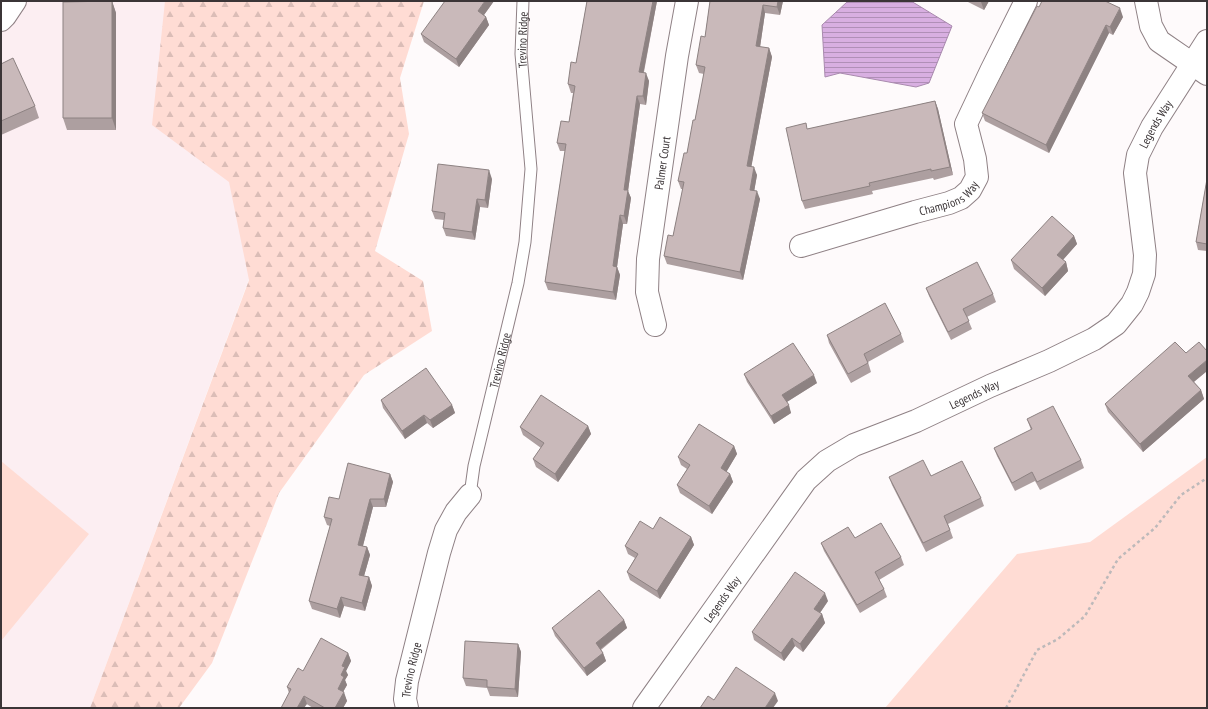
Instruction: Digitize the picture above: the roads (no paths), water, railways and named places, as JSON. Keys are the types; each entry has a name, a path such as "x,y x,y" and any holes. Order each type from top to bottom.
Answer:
{"street":[{"path":"1,20 15,1"},
{"name":"Palmer Court","path":"655,325 647,292 648,259 676,56 687,1"},
{"name":"Champions Way","path":"801,246 949,203 962,198 970,190 977,178 975,160 966,124 1026,1"},
{"path":"1146,1 1151,26 1158,41 1200,69"},
{"name":"Legends Way","path":"644,708 806,480 827,461 854,445 916,420 1049,361 1094,339 1116,324 1132,304 1144,274 1145,255 1135,173 1138,155 1152,127 1200,69 1207,41"},
{"name":"Trevino Ridge","path":"407,708 405,700 407,681 438,554 446,530 456,512 470,495"}],"lane":[{"name":"Trevino Ridge","path":"470,495 474,466 518,283 525,242 531,169 521,54 523,1"}]}
